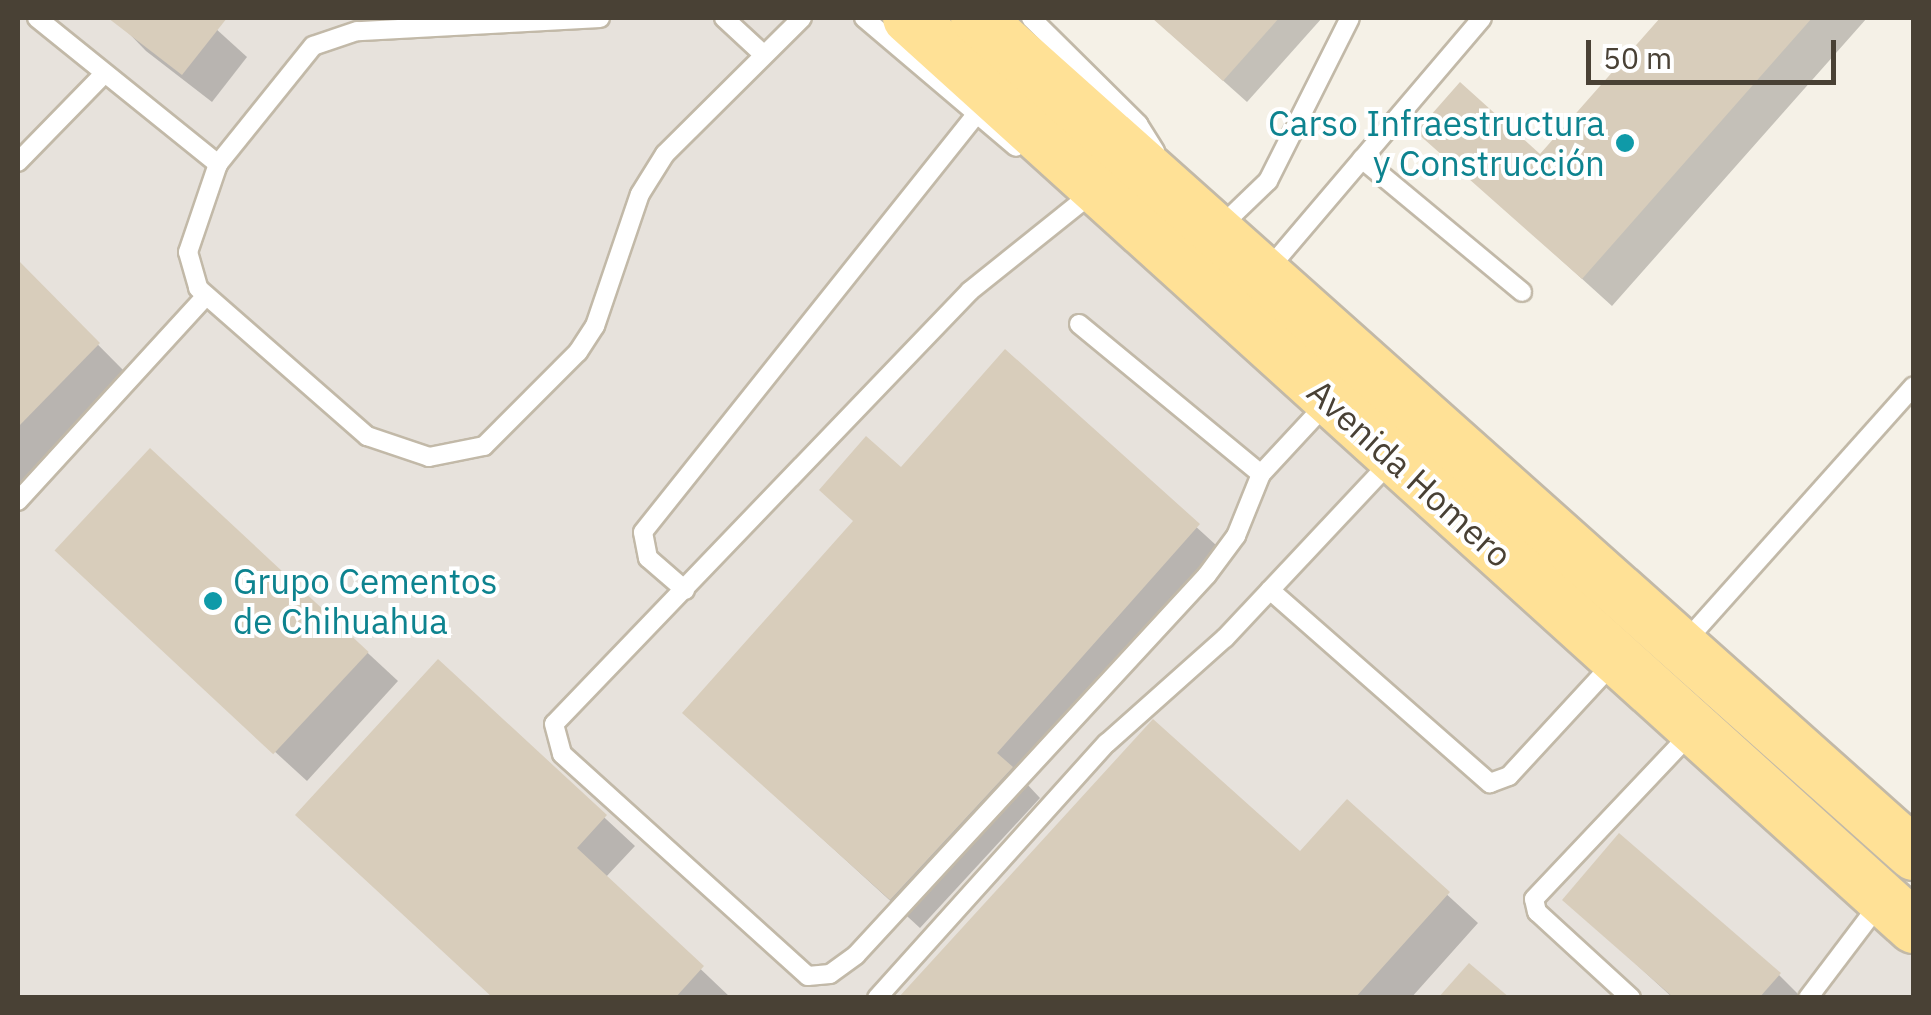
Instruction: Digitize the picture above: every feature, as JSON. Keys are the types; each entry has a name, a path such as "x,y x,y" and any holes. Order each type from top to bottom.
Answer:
{"main road":[{"name":"Avenida Homero","path":"909,18 1158,209 1217,230 1914,854"},
{"name":"Avenida Homero","path":"977,18 1158,209 1330,400 1898,913"}],"lane":[{"path":"37,18 218,164"},
{"path":"600,18 336,36 298,62 218,164 188,252 192,277 206,296 368,436 429,457 484,446 578,352 595,326 640,194 664,154 802,18"},
{"path":"724,18 764,55"},
{"path":"864,18 975,116 1091,194 1158,209 1138,124 1031,18"},
{"path":"1217,230 1268,181 1350,18"},
{"path":"1265,273 1482,18"},
{"path":"18,162 105,72"},
{"path":"685,590 648,558 643,532 975,116"},
{"path":"1362,159 1522,292"},
{"path":"1091,194 970,290 554,724 554,744 816,977 856,955 1207,575 1236,536 1261,474 1330,400"},
{"path":"18,501 206,296"},
{"path":"1078,324 1261,474"},
{"path":"1682,646 1914,386"},
{"path":"877,998 1107,742 1270,590 1393,458"},
{"path":"1270,590 1490,783 1509,776 1616,660"},
{"path":"1631,998 1537,912 1534,900 1694,730"},
{"path":"1808,998 1898,913"}],"shaded area":[{"path":"18,18 879,18 1913,943 1913,997 18,997"}],"building":[{"path":"108,18 227,18 182,75"},
{"path":"1152,18 1279,18 1223,81"},
{"name":"Carso Infraestructura y Construcción","path":"1660,18 1812,18 1582,279 1416,132 1460,82 1540,154"},
{"path":"18,260 100,343 18,427"},
{"path":"1005,349 1200,524 997,753 1013,767 890,900 682,713 853,521 819,490 866,436 901,467"},
{"name":"Grupo Cementos de Chihuahua","path":"150,448 369,652 273,754 55,550"},
{"path":"438,659 607,815 577,848 704,966 675,998 493,998 295,815"},
{"path":"1153,719 1300,851 1347,799 1450,892 1355,998 898,998"},
{"path":"1619,833 1781,973 1759,998 1674,998 1562,900"},
{"path":"1469,963 1510,998 1438,998"}],"place":[{"name":"Carso Infraestructura y Construcción","path":"1625,143"},
{"name":"Grupo Cementos de Chihuahua","path":"213,601"}]}
